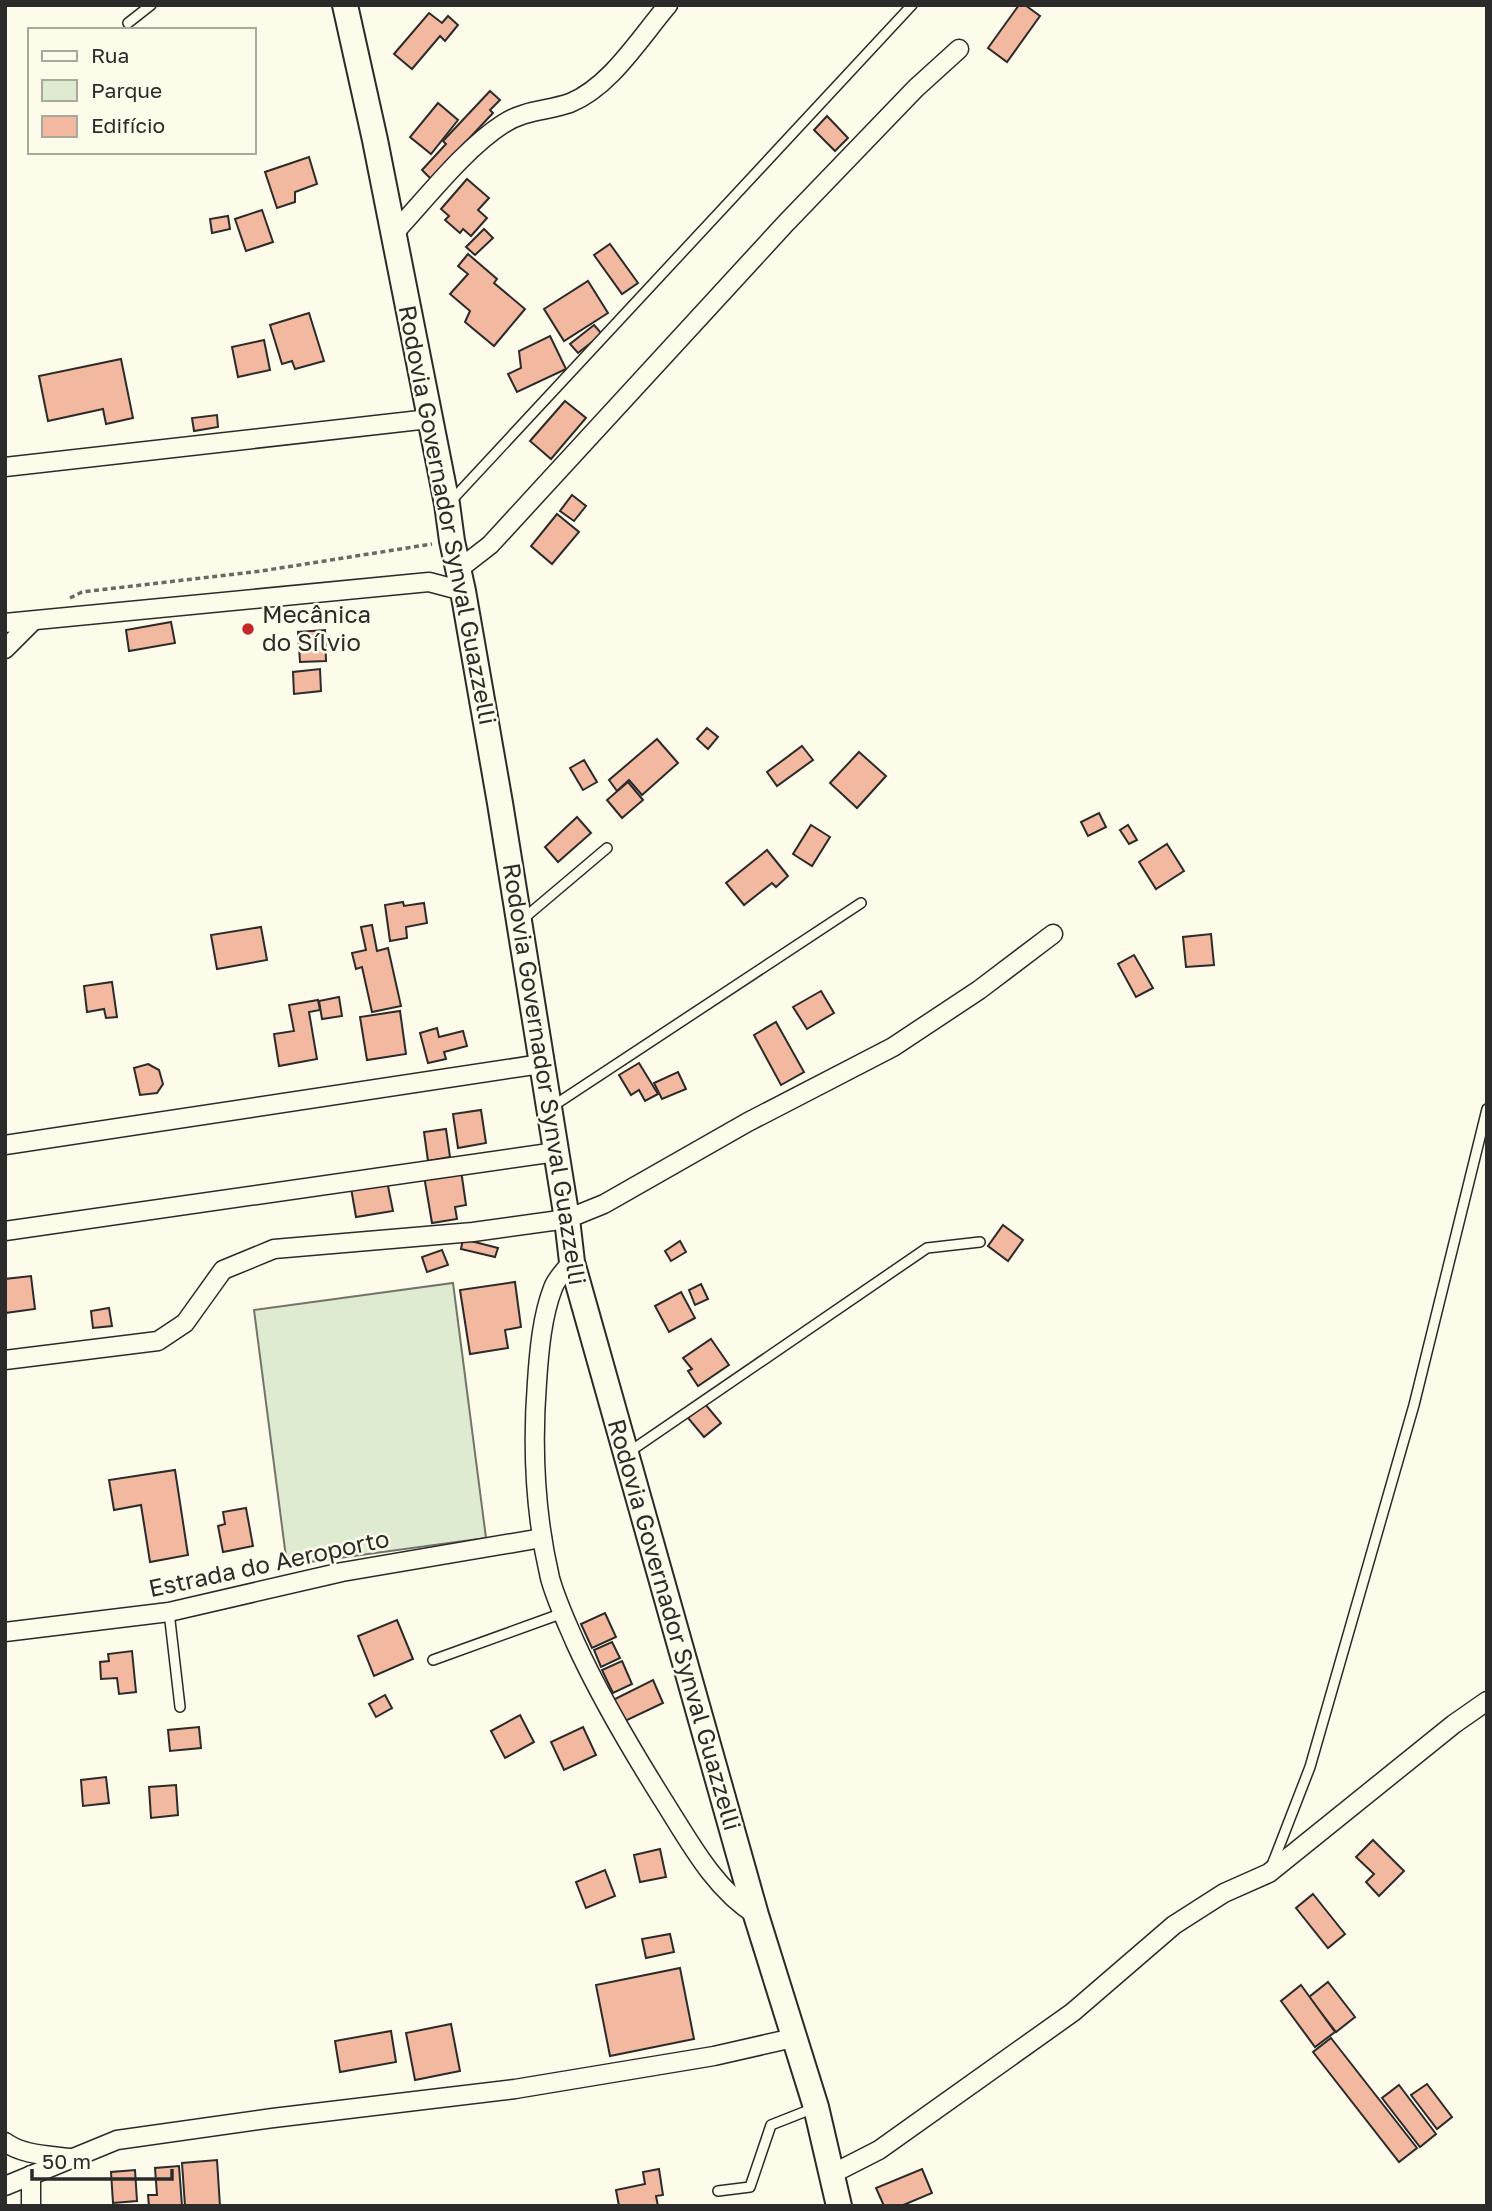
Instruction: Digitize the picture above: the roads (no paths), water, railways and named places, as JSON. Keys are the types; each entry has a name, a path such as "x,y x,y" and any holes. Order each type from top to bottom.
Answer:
{"main road":[{"name":"Rodovia Governador Synval Guazzelli","path":"345,5 375,140 461,580 519,923 572,1262 756,1915 816,2107 839,2206"}],"street":[{"path":"393,234 469,153 503,124 529,111 569,103 599,86 668,5"},
{"path":"5,623 461,580 786,223 916,88 959,49"},
{"path":"5,467 429,419"},
{"path":"5,649 33,621"},
{"path":"5,1360 158,1341 185,1323 223,1270 274,1249 473,1231 567,1219 604,1204 748,1122 893,1046 979,990 1053,934"},
{"path":"5,1145 541,1064"},
{"path":"5,1231 556,1152"},
{"path":"572,1262 553,1285 538,1363 534,1427 536,1487 542,1538 551,1580 596,1688 643,1768 718,1881 738,1903 756,1915"},
{"name":"Estrada do Aeroporto","path":"5,1632 169,1612 342,1572 542,1538"},
{"path":"832,2174 879,2150 1073,2012 1174,1925 1224,1893 1269,1873 1454,1724 1487,1701"},
{"path":"5,2186 117,2140 515,2089 714,2056 793,2038"},
{"path":"5,2142 13,2148 37,2154 72,2158"},
{"path":"31,2175 31,2206"}],"lane":[{"path":"128,23 151,5"},
{"path":"447,505 912,5"},
{"path":"519,923 607,848"},
{"path":"548,1109 862,903"},
{"path":"1269,1873 1310,1767 1414,1405 1487,1110"},
{"path":"625,1455 927,1248 980,1242"},
{"path":"169,1612 180,1707"},
{"path":"433,1660 563,1613"},
{"path":"718,2191 750,2187 771,2125 816,2107"}],"place":[{"name":"Mecânica do Sílvio","path":"248,629"}]}
